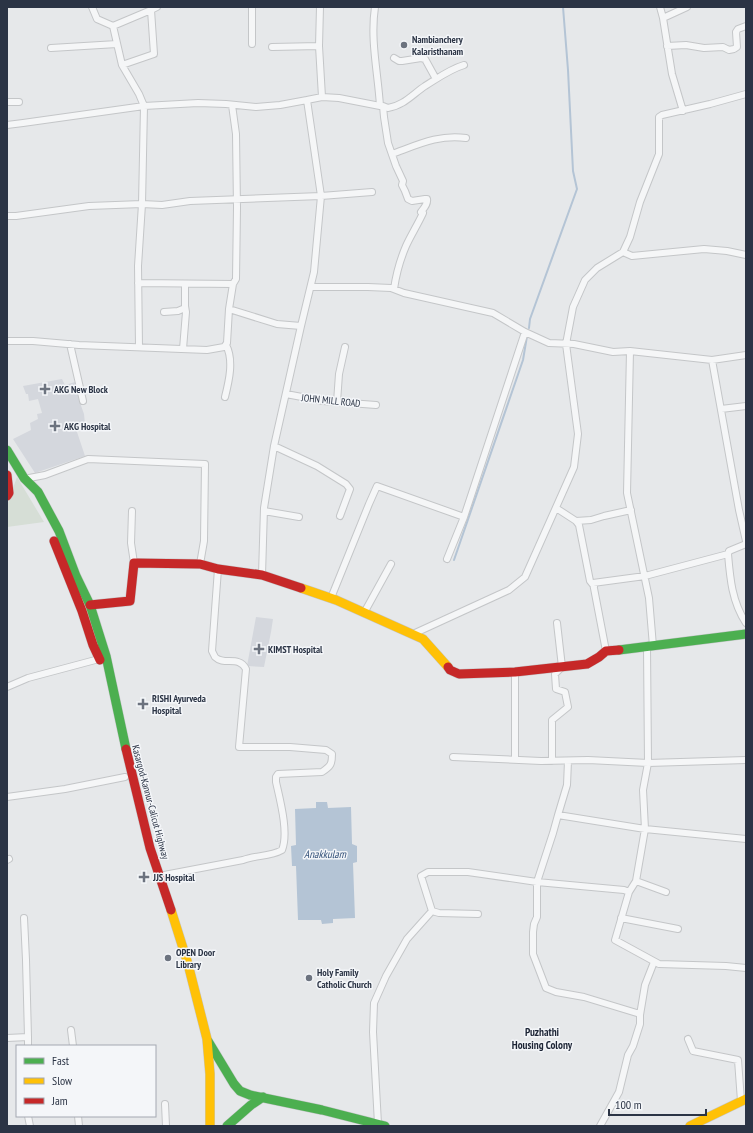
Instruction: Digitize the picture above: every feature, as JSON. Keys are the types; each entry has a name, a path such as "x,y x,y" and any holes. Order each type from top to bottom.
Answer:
{"main road":[{"name":"Kasargod-Kannur-Calicut Highway","path":"7,450 31,487 72,577 90,605 106,656 128,759 150,848 188,964 207,1039 210,1081 210,1126"},
{"path":"7,475 9,492 7,496"},
{"path":"90,605 130,601 134,563 200,564 218,569 262,575 331,598 423,639 450,670 459,674 515,672 587,664 606,651 746,634"},
{"name":"Kasargod-Kannur-Calicut Highway","path":"72,577 93,645 99,659 125,777 141,839 183,976 199,1036 203,1084 203,1126"},
{"path":"207,1039 229,1077 240,1090 250,1095 322,1110 381,1125"},
{"path":"227,1126 251,1105 263,1097"},
{"path":"690,1126 744,1100"}],"street":[{"path":"92,7 97,19 113,26 154,8 154,54 122,64"},
{"path":"252,7 252,44"},
{"path":"320,7 319,46 322,97"},
{"path":"375,7 372,30 374,55 388,143 403,181 402,185 408,199 412,201 427,199 426,205 420,212 424,213 403,254 397,271 394,289"},
{"path":"660,7 672,74 683,111"},
{"path":"663,18 687,7"},
{"path":"113,26 122,64 144,106 142,204 138,266 139,347"},
{"path":"667,46 686,45 704,48 723,47 729,50 734,49 737,47 736,32 738,29 746,26"},
{"path":"51,48 117,44"},
{"path":"272,47 319,46"},
{"path":"394,58 399,61 421,58 425,59 436,79"},
{"path":"7,125 144,106 198,104 256,107 280,105 322,97 339,98 388,108 400,105 436,79 449,71 464,65"},
{"path":"413,634 509,590 525,577 574,467 578,434 566,344 573,307 585,280 597,268 623,252 630,237 640,202 659,154 659,117 746,94"},
{"path":"262,575 264,511 274,446 300,326 314,272 321,196 307,100"},
{"path":"7,102 18,102"},
{"path":"225,397 229,372 229,352 226,345 229,309 233,284 236,279 236,134 232,105"},
{"path":"392,154 439,138 452,136 466,138"},
{"path":"7,216 89,206 142,204 162,205 190,202 372,192"},
{"path":"623,252 632,256 704,249 727,251 746,255"},
{"path":"138,283 233,284"},
{"path":"184,349 186,312 185,284"},
{"path":"311,287 368,287 394,289 404,293 493,314 525,332 549,343 574,344 613,352 630,351 712,360 746,356"},
{"path":"164,312 178,311 185,308"},
{"path":"229,309 277,324 300,326"},
{"path":"447,559 464,518 525,332"},
{"path":"7,341 207,350 224,347 226,345"},
{"path":"70,344 84,401"},
{"path":"337,402 339,374 345,347"},
{"path":"630,351 627,494 649,598 650,646 648,763 643,790 645,829 636,881 629,892 615,940 659,964 746,968"},
{"path":"594,586 593,583 645,576 728,554 729,551 746,543 712,360"},
{"name":"JOHN MILL ROAD","path":"286,394 323,401 376,405"},
{"path":"721,409 746,406"},
{"path":"274,446 318,466 346,484 350,489 340,516"},
{"path":"31,487 45,475 88,459 205,464 204,541 200,564"},
{"path":"331,598 377,486 464,518"},
{"path":"556,508 576,521 578,525 590,581 594,586 606,651"},
{"path":"739,510 746,508"},
{"path":"576,521 592,520 631,510"},
{"path":"132,511 131,543 134,563"},
{"path":"264,511 299,517"},
{"path":"728,554 732,589 738,609 746,623"},
{"path":"364,613 391,564"},
{"path":"159,876 275,854 282,850 284,845 284,828 276,777 278,774 322,772 328,768 332,762 332,754 326,750 290,747 239,747 246,669 241,662 220,660 215,657 212,651 218,569"},
{"path":"552,761 552,720 568,707 565,692 556,689 555,674 562,667 557,623"},
{"path":"7,687 28,678 99,659"},
{"path":"515,672 515,760"},
{"path":"453,757 648,763 746,760"},
{"path":"568,761 567,785 538,882 536,916 533,932 533,954 546,988 556,992 584,997 640,1014 640,1016"},
{"path":"7,797 66,789 125,777"},
{"path":"558,815 645,829 746,839"},
{"path":"432,912 421,876 428,872 468,872 538,882 624,890 629,892"},
{"path":"636,881 666,892"},
{"path":"432,912 478,914"},
{"path":"381,1125 373,1032 374,1003 386,976 407,939 432,912"},
{"path":"24,918 28,1045"},
{"path":"621,918 678,929"},
{"path":"600,1126 619,1092 628,1055 633,1046 640,1024 645,984 654,962"},
{"path":"70,1030 73,1045"},
{"path":"7,1038 28,1037"},
{"path":"688,1039 692,1051 738,1060 744,1100"},
{"path":"165,1104 166,1126"}],"shaded area":[{"name":"AKG Hospital","path":"62,379 65,385 75,382 84,414 85,424 76,429 85,456 35,473 13,439 31,430 30,423 38,419 37,414 42,413 38,399 29,401 28,394 26,394 23,386"},
{"path":"17,477 44,522 7,527 7,505"},
{"name":"KIMST Hospital","path":"256,617 273,619 264,667 247,666"}],"water":[{"name":"Anakkulam","path":"316,802 327,802 328,808 351,807 352,844 357,846 357,862 353,863 355,918 333,919 333,923 322,924 321,920 298,920 296,866 292,866 291,846 296,845 295,809 316,808"}],"waterway":[{"path":"529,328 530,319 577,189 573,171 563,7"},
{"path":"454,560 523,360 527,336"}],"traffic: fast":[{"path":"7,450 24,478 38,492 59,531 76,576 90,605 106,656 126,749"},
{"path":"619,650 746,634"},
{"path":"208,1041 234,1084 240,1091 250,1095 322,1110 385,1126"},
{"path":"227,1126 251,1105 263,1097"}],"traffic: slow":[{"path":"301,588 336,600 423,639 448,667"},
{"path":"171,910 188,964 207,1039 210,1074 210,1126"},
{"path":"690,1126 746,1099"}],"traffic: jam":[{"path":"7,475 9,493 7,496"},
{"path":"54,541 100,660"},
{"path":"90,605 130,601 134,563 200,564 218,569 262,575 301,588"},
{"path":"448,667 450,670 459,674 515,672 587,664 606,651 619,650"},
{"path":"126,749 150,848 171,910"}],"place":[{"name":"Nambianchery Kalaristhanam","path":"404,45"},
{"name":"AKG New Block","path":"45,389"},
{"name":"AKG Hospital","path":"55,426"},
{"name":"KIMST Hospital","path":"259,649"},
{"name":"RISHI Ayurveda Hospital","path":"143,704"},
{"name":"JJS Hospital","path":"144,877"},
{"name":"OPEN Door Library","path":"168,958"},
{"name":"Holy Family Catholic Church","path":"309,978"}],"district":[{"name":"Puzhathi Housing Colony","path":"542,1038"}]}
